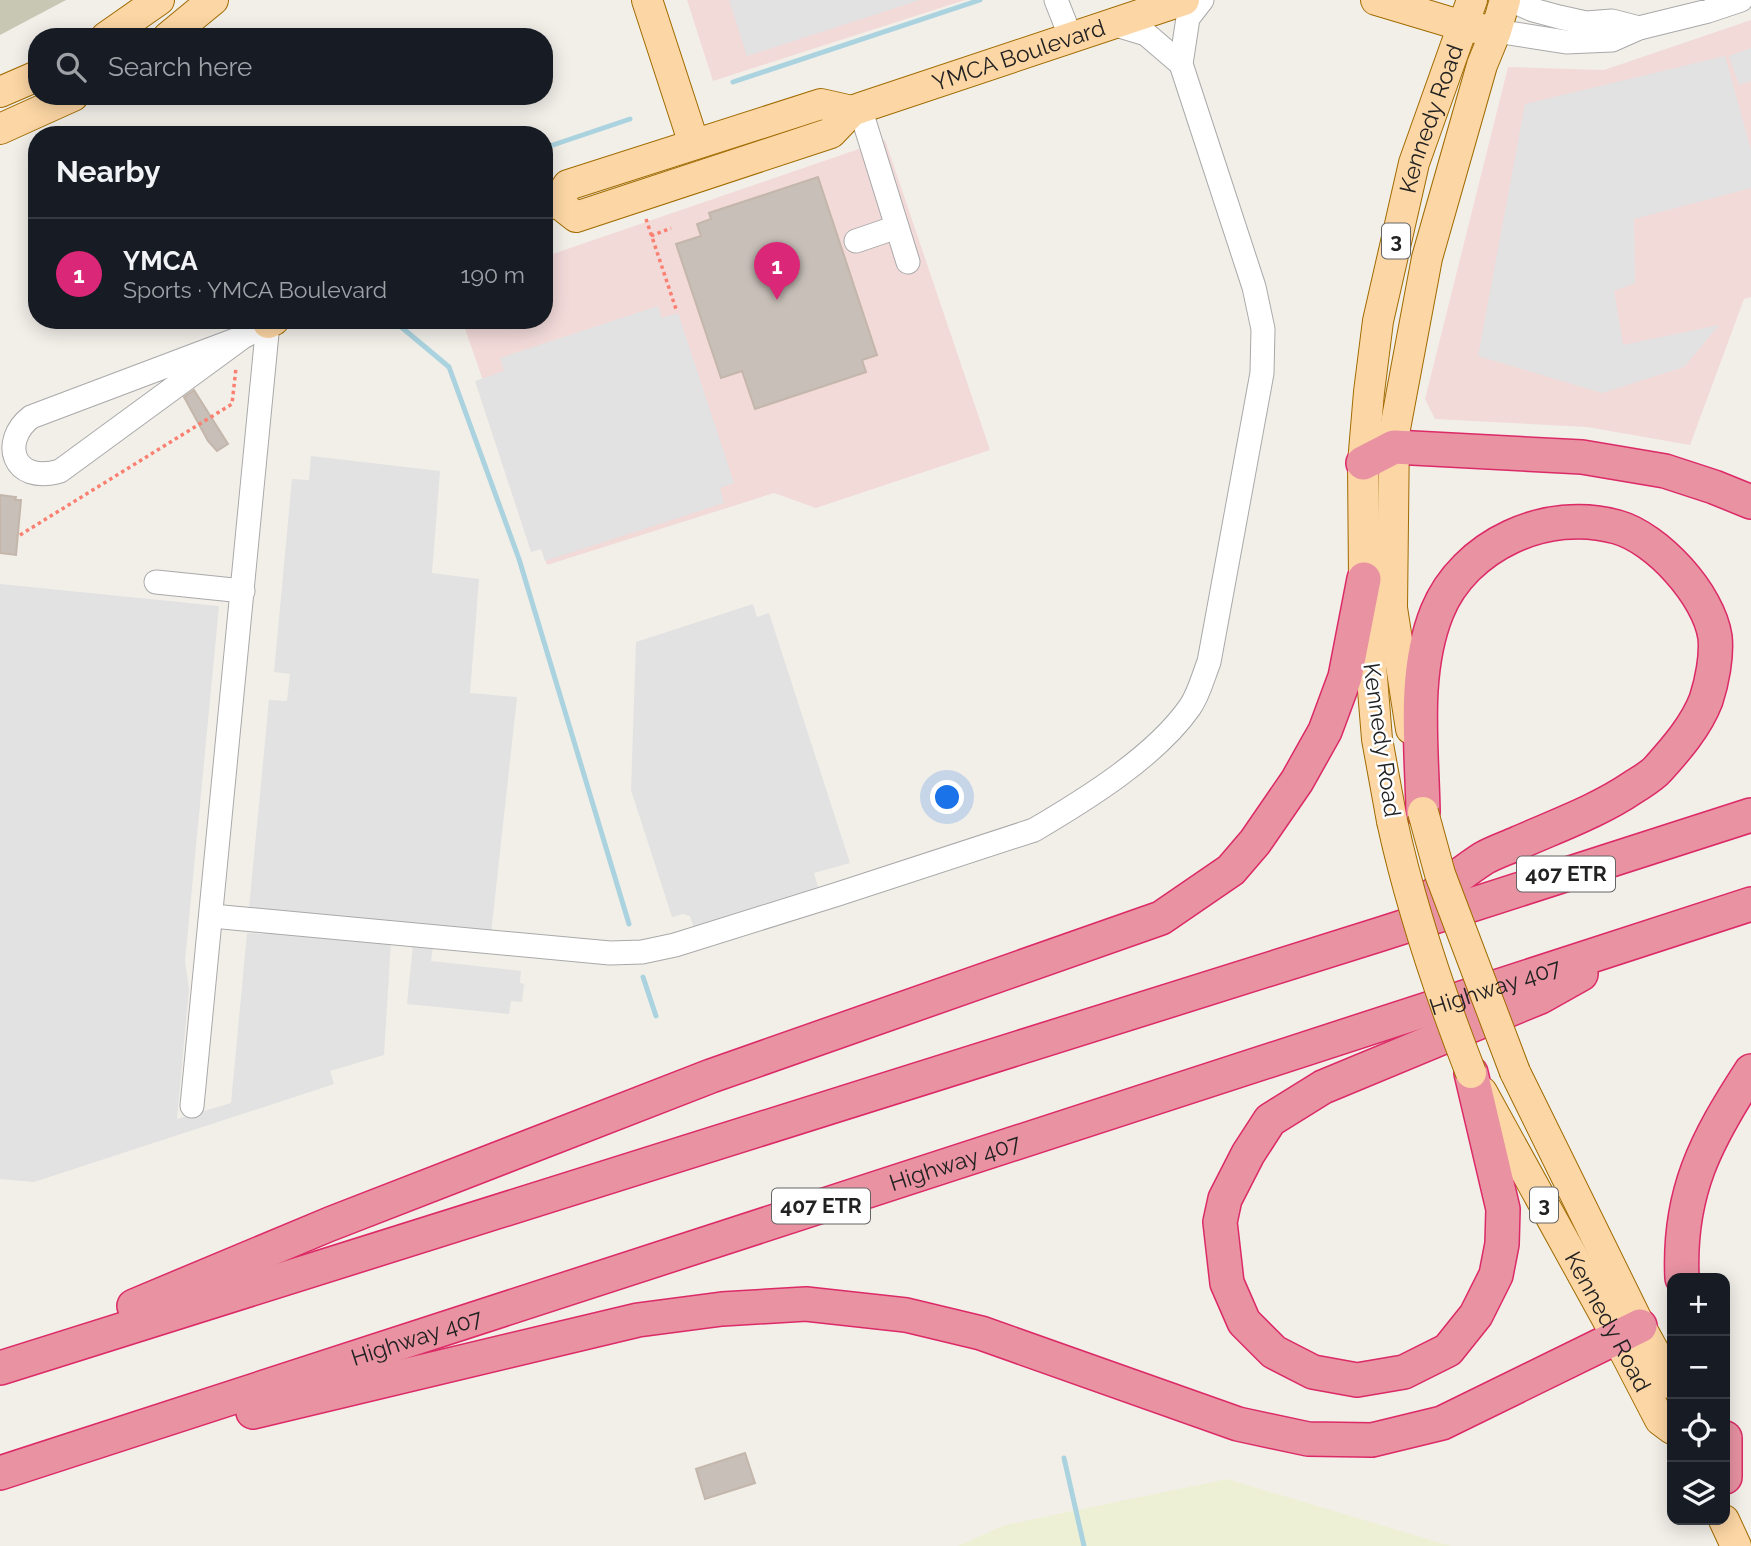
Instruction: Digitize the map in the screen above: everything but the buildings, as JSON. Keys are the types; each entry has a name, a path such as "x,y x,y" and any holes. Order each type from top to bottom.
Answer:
{"highway":[{"path":"1363,463 1394,447 1582,457 1665,471 1751,502"},
{"path":"1381,934 1485,858 1614,800 1655,772 1691,728 1706,699 1713,666 1715,638 1707,612 1691,585 1670,561 1642,538 1617,527 1582,522 1539,526 1508,538 1463,571 1447,591 1427,644 1420,703 1423,812"},
{"path":"0,1362 330,1224 711,1076 1161,918 1231,870 1255,842 1297,781 1325,731 1345,677 1364,579"},
{"name":"407 ETR","path":"0,1368 1751,815"},
{"name":"Highway 407","path":"0,1476 1751,904"},
{"path":"1471,1073 1503,1209 1502,1244 1496,1275 1476,1315 1448,1350 1404,1372 1357,1380 1313,1372 1274,1352 1244,1322 1227,1283 1220,1222 1225,1199 1248,1154 1270,1120 1323,1087 1540,997 1641,940"},
{"path":"1682,1273 1683,1219 1700,1160 1726,1109 1751,1071"},
{"path":"0,1476 339,1390 597,1329 638,1320 722,1309 806,1304 906,1315 981,1333 1238,1424 1308,1439 1371,1440 1441,1423 1629,1332"}],"main road":[{"path":"119,28 159,0"},
{"path":"179,28 213,0"},
{"path":"647,0 694,144"},
{"name":"YMCA Boulevard","path":"553,205 576,217 831,133 856,109 1184,0"},
{"path":"1376,0 1467,13 1496,31"},
{"name":"Kennedy Road","path":"1507,0 1482,65 1427,258 1400,393 1394,447 1392,608 1423,812 1440,874 1515,1072 1629,1332 1660,1420 1667,1425"},
{"name":"Kennedy Road","path":"1467,13 1413,163 1378,321 1369,392 1363,463 1364,579 1377,739 1406,884 1445,1007 1471,1073 1629,1332 1667,1378"},
{"path":"0,92 28,80"},
{"name":"YMCA Boulevard","path":"553,202 568,185 821,104 856,109"},
{"path":"0,129 53,105"},
{"path":"1726,1525 1736,1546"}],"street":[{"path":"1056,0 1071,38"},
{"path":"212,916 610,953 642,952 720,932 1034,830 1079,803 1168,732 1191,706 1209,662 1262,373 1263,329 1254,287 1181,64 1188,18 1202,0"},
{"path":"1507,0 1559,18 1586,23 1612,21 1639,28"},
{"path":"1496,31 1566,42 1612,40 1639,28 1741,0"},
{"path":"1113,24 1146,34 1181,64"},
{"path":"856,109 908,262"},
{"path":"694,144 705,174"},
{"path":"856,241 897,227"},
{"path":"257,329 31,417 20,424 12,434 12,457 20,469 32,474 46,475 60,471 259,329"},
{"path":"192,1106 262,393 262,329"},
{"path":"156,582 243,591"}],"path":[{"path":"645,217 677,312"},
{"path":"651,236 671,228"},
{"path":"20,534 232,404 236,366 261,329"}],"shaded area":[{"path":"0,0 66,0 0,35"},
{"path":"687,0 965,0 713,81"},
{"path":"729,0 920,0 747,56"},
{"path":"1751,20 1751,297 1744,299 1690,445 1587,427 1435,419 1425,399 1508,67 1604,70"},
{"path":"1751,48 1751,81 1739,85 1729,56"},
{"path":"1725,56 1751,150 1751,188 1634,219 1635,283 1614,291 1623,345 1719,325 1684,367 1602,393 1478,356 1525,104"},
{"path":"885,140 990,450 816,508 774,493 547,565 465,329 553,329 553,254"},
{"path":"658,306 662,318 678,313 734,483 720,488 724,503 545,561 541,549 531,552 475,381 504,371 500,358"},
{"path":"311,456 440,471 432,573 479,579 470,693 517,697 489,952 433,947 431,961 521,971 520,983 524,984 522,1002 511,1001 509,1014 407,1004 413,944 391,941 384,1055 330,1071 334,1084 34,1182 0,1179 0,584 219,606 185,961 189,989 177,1119 231,1103 247,933 263,934 265,909 249,908 269,700 287,701 290,674 274,672 292,479 309,480"},
{"path":"753,604 757,617 769,613 850,863 814,873 818,887 694,928 690,916 683,914 672,917 631,790 636,642"},
{"path":"1227,1479 1451,1546 958,1546 1005,1525"}],"waterway":[{"path":"733,82 980,0"},
{"path":"553,145 630,119"},
{"path":"404,329 449,367 519,559 629,924"},
{"path":"643,977 656,1016"},
{"path":"1064,1458 1084,1546"}],"place":[{"name":"YMCA","path":"777,300"}]}
